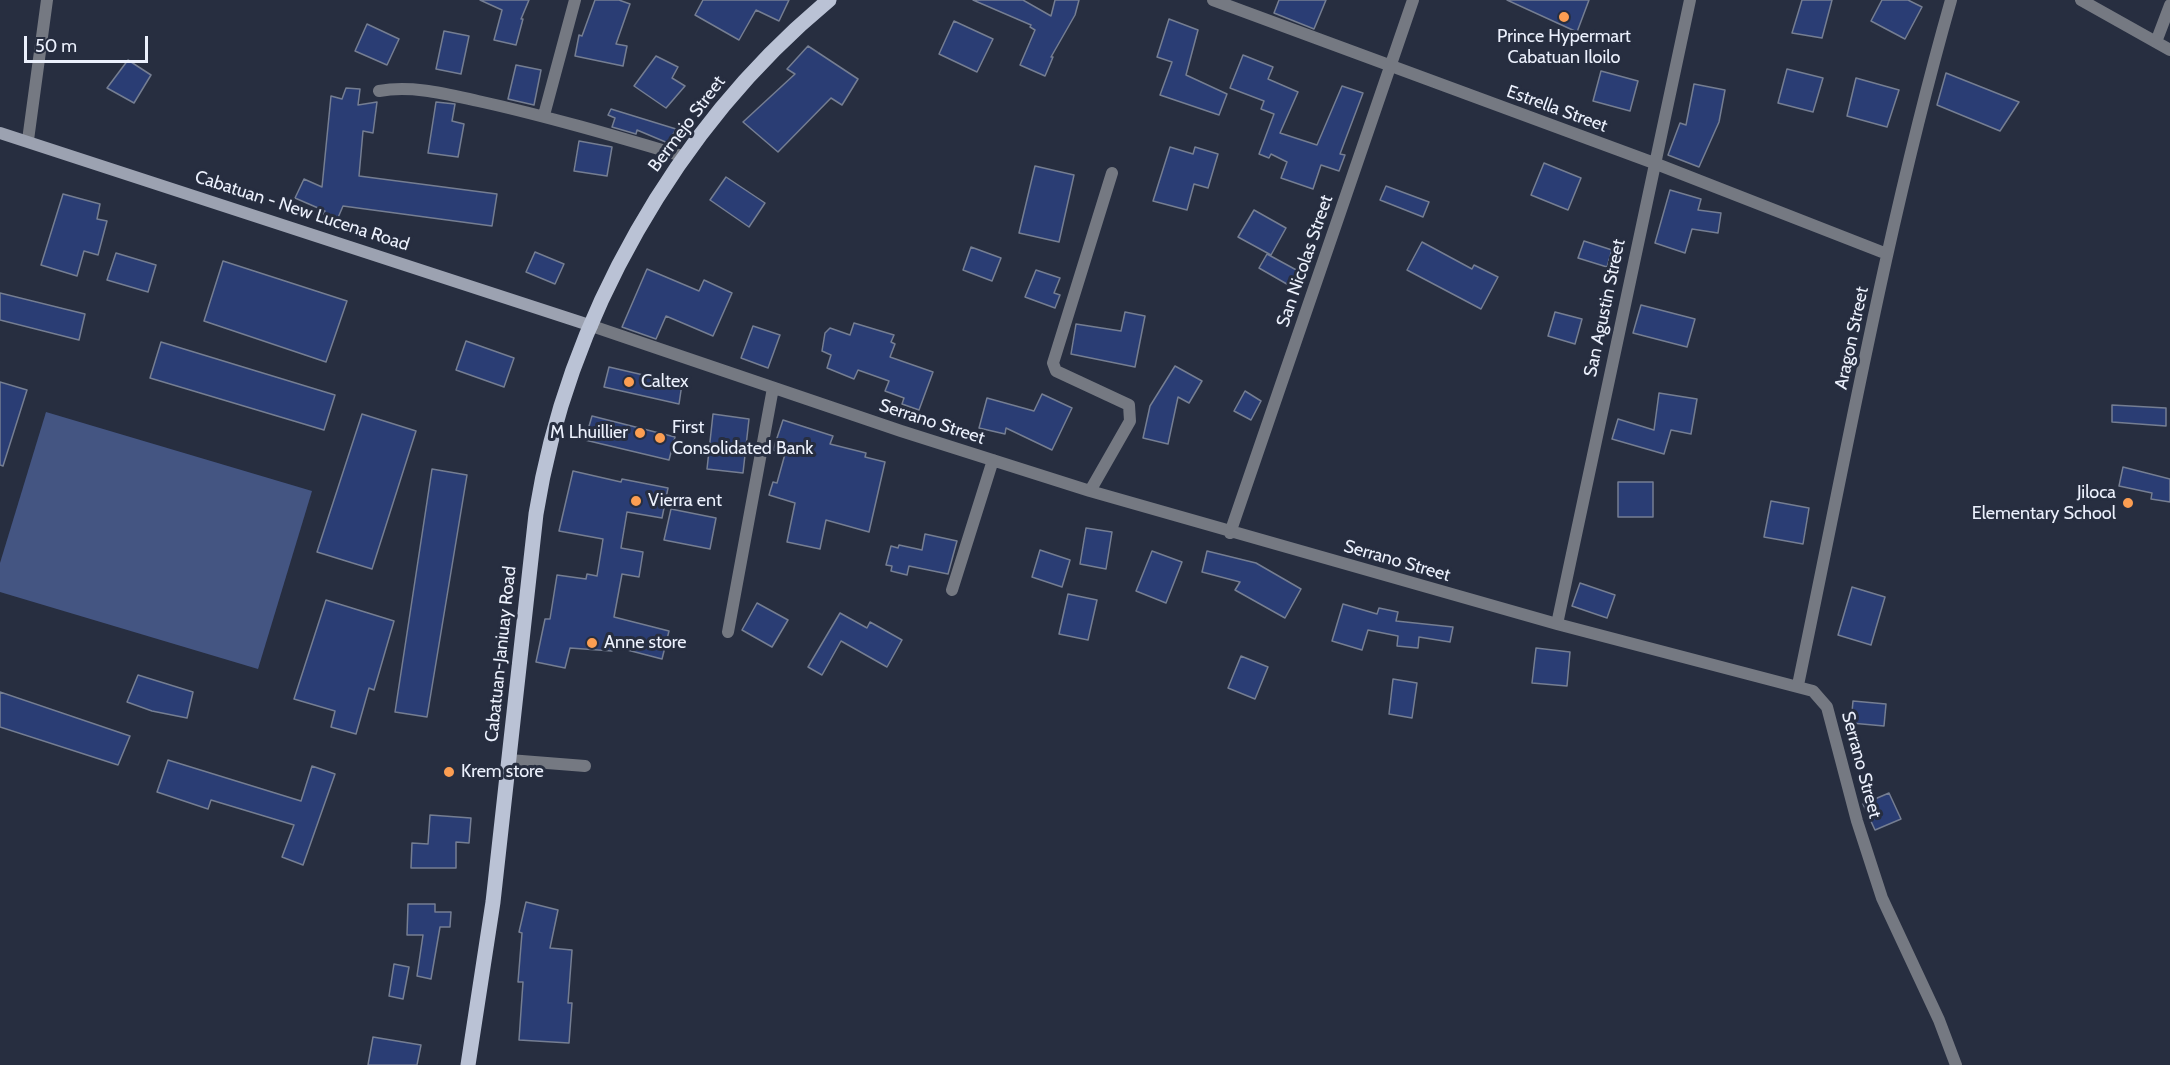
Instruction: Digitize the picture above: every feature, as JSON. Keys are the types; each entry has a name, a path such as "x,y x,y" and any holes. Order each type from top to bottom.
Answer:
{"main road":[{"name":"Bermejo Street","path":"592,326 637,233 682,156 744,80 828,0"},
{"name":"Cabatuan - New Lucena Road","path":"0,133 28,140 592,326"},
{"name":"Cabatuan-Janiuay Road","path":"468,1065 493,902 542,473 564,397 592,326"}],"street":[{"path":"28,140 47,0"},
{"path":"544,115 575,0"},
{"name":"Estrella Street","path":"1213,0 1654,163 1887,254"},
{"name":"San Nicolas Street","path":"1230,533 1413,0"},
{"name":"San Agustin Street","path":"1557,624 1690,0"},
{"name":"Aragon Street","path":"1798,685 1887,254 1923,98 1951,0"},
{"path":"2081,0 2170,50"},
{"path":"2156,42 2170,5"},
{"path":"379,91 394,88 432,92 544,115 682,156"},
{"path":"1090,491 1130,421 1129,405 1056,371 1053,363 1113,173"},
{"name":"Serrano Street","path":"592,326 993,460 1230,533 1557,624 1798,685 1813,691 1827,707 1857,821 1882,898 1939,1020 1956,1065"},
{"path":"728,632 773,388"},
{"path":"952,590 993,460"},
{"path":"509,760 585,766"}],"shaded area":[{"path":"46,412 312,491 258,669 0,592 0,563"}],"building":[{"path":"480,0 529,0 521,19 523,19 516,45 494,40 502,10"},
{"path":"595,0 619,0 630,4 616,44 627,46 623,66 575,56 579,35 582,36"},
{"path":"703,0 789,0 779,21 756,10 739,40 695,15"},
{"path":"973,0 1023,0 1051,16 1055,0 1079,0 1075,15 1051,57 1053,57 1045,76 1020,65 1035,30 1030,27 1031,25"},
{"path":"1279,0 1326,0 1314,29 1274,13"},
{"name":"Prince Hypermart Cabatuan Iloilo","path":"1507,0 1589,0 1577,32"},
{"path":"1802,0 1832,0 1822,38 1792,33"},
{"path":"1882,0 1908,0 1922,7 1905,39 1871,21"},
{"path":"1169,19 1198,30 1186,75 1227,94 1219,115 1160,95 1172,62 1157,57"},
{"path":"954,21 993,39 977,72 939,54"},
{"path":"367,24 399,39 387,65 355,51"},
{"path":"444,31 469,36 461,74 436,69"},
{"path":"808,46 858,79 842,105 831,98 778,152 743,122 795,74 787,69"},
{"path":"1243,55 1273,67 1268,79 1298,92 1280,133 1317,145 1342,86 1363,93 1340,154 1345,155 1339,171 1321,165 1313,189 1281,178 1287,162 1271,154 1269,158 1259,154 1274,114 1261,109 1264,101 1230,88"},
{"path":"656,56 678,67 672,78 685,86 666,108 634,86"},
{"path":"128,60 151,75 134,103 107,88"},
{"path":"516,65 541,70 534,105 508,99"},
{"path":"1787,69 1823,78 1813,112 1778,103"},
{"path":"1601,71 1638,81 1630,111 1593,101"},
{"path":"1946,73 2019,102 2000,131 1937,105"},
{"path":"1856,78 1899,90 1887,127 1847,116"},
{"path":"1694,84 1725,90 1719,122 1699,167 1668,155 1680,123 1686,125"},
{"path":"346,88 360,89 358,105 377,102 373,133 363,131 359,176 497,194 492,226 343,206 337,220 323,214 325,211 295,198 304,179 322,187 331,96 342,99"},
{"path":"436,102 455,104 452,121 464,124 458,157 428,153"},
{"path":"611,109 676,129 668,143 637,130 636,134 612,127 615,118 608,115"},
{"path":"579,141 612,147 607,176 574,171"},
{"path":"1170,147 1193,154 1195,147 1218,154 1208,188 1194,184 1187,210 1153,201"},
{"path":"1544,163 1581,178 1568,210 1531,195"},
{"path":"1035,166 1074,175 1059,242 1019,233"},
{"path":"726,177 765,203 749,227 710,200"},
{"path":"1386,186 1429,202 1423,217 1380,200"},
{"path":"1670,190 1701,199 1698,210 1721,213 1718,233 1692,229 1685,253 1655,243"},
{"path":"63,194 100,204 97,219 107,221 98,255 84,251 77,276 41,265"},
{"path":"1254,210 1286,228 1271,255 1238,237"},
{"path":"1584,241 1612,250 1607,267 1578,258"},
{"path":"1422,242 1472,269 1474,265 1498,277 1481,309 1407,270"},
{"path":"971,247 1001,258 992,281 963,270"},
{"path":"535,252 564,264 555,284 526,272"},
{"path":"116,253 156,265 148,292 107,280"},
{"path":"1267,254 1300,272 1292,287 1259,268"},
{"path":"223,261 347,301 326,362 204,321"},
{"path":"647,269 699,291 704,280 732,293 713,336 666,316 656,339 622,327"},
{"path":"1036,270 1060,278 1054,293 1060,295 1055,308 1025,297"},
{"path":"0,293 85,314 79,340 0,320"},
{"path":"1641,305 1695,319 1687,347 1633,333"},
{"path":"1125,312 1145,316 1135,367 1071,354 1076,324 1121,331"},
{"path":"1555,312 1582,319 1575,344 1548,336"},
{"path":"854,323 894,335 891,342 895,344 890,357 933,372 919,410 902,404 904,398 885,391 889,381 858,370 854,379 827,368 831,355 822,351 825,333 830,328 850,335"},
{"path":"753,326 780,335 768,368 741,358"},
{"path":"466,341 514,358 504,387 456,370"},
{"path":"161,342 335,395 324,430 150,378"},
{"path":"1175,366 1202,381 1189,403 1178,397 1168,444 1143,438 1150,406"},
{"path":"609,367 682,384 679,404 604,387"},
{"path":"0,382 27,390 3,466 0,465"},
{"path":"1245,391 1261,401 1251,420 1234,411"},
{"path":"1659,393 1697,399 1691,434 1671,430 1664,454 1612,439 1618,419 1654,430"},
{"path":"1042,394 1072,408 1052,450 1006,428 1005,434 979,428 987,398 1034,411"},
{"path":"2112,405 2166,408 2166,426 2112,422"},
{"path":"362,414 416,431 372,569 317,552"},
{"path":"713,414 749,419 743,473 707,469"},
{"path":"592,416 675,437 669,460 585,440"},
{"path":"783,420 833,436 830,444 866,453 865,457 885,462 869,532 826,520 820,549 787,542 795,503 769,495 773,482 777,483 785,454 773,450"},
{"path":"2123,467 2170,479 2170,502 2151,499 2152,493 2119,486"},
{"path":"432,469 467,475 427,717 395,712"},
{"path":"573,471 621,482 622,479 668,488 662,518 627,512 621,548 643,552 639,577 622,574 614,617 669,631 662,659 612,646 612,651 570,648 565,668 536,662 545,619 550,619 557,575 586,579 587,574 597,576 603,539 559,531"},
{"path":"1618,482 1653,482 1653,517 1618,517"},
{"path":"1771,501 1809,508 1803,544 1764,537"},
{"path":"671,509 716,518 710,549 664,540"},
{"path":"1086,528 1112,532 1106,569 1080,564"},
{"path":"925,534 957,541 948,574 909,566 907,575 891,571 892,566 886,565 891,546 898,548 899,545 922,550"},
{"path":"1040,550 1070,560 1062,587 1032,577"},
{"path":"1152,551 1182,562 1166,603 1136,591"},
{"path":"1207,551 1256,563 1301,589 1285,618 1235,590 1240,582 1202,572"},
{"path":"1580,583 1615,595 1607,618 1572,606"},
{"path":"1852,587 1885,597 1871,645 1838,635"},
{"path":"1068,594 1097,600 1088,640 1059,634"},
{"path":"326,600 394,621 374,690 369,688 356,734 331,727 335,711 294,699"},
{"path":"757,603 788,620 772,647 742,630"},
{"path":"1343,604 1377,614 1379,608 1398,612 1396,621 1453,627 1450,642 1419,637 1418,648 1397,646 1398,636 1368,630 1362,650 1332,641"},
{"path":"840,613 867,628 870,622 902,640 887,667 841,641 822,675 808,667"},
{"path":"1536,648 1570,652 1567,686 1532,683"},
{"path":"1241,656 1268,667 1255,699 1228,688"},
{"path":"138,675 193,692 187,718 152,711 127,702"},
{"path":"1393,679 1417,683 1412,718 1389,714"},
{"path":"0,692 130,736 118,765 0,727"},
{"path":"1853,701 1886,704 1884,726 1851,723"},
{"path":"168,760 301,801 312,766 335,774 303,865 282,857 294,825 211,800 208,809 157,792"},
{"path":"1889,793 1901,819 1875,830 1863,804"},
{"path":"430,815 471,818 469,843 456,842 456,868 411,868 412,843 428,844"},
{"path":"526,902 558,910 550,948 572,950 568,1003 572,1003 569,1043 519,1040 523,982 518,982 522,933 519,932"},
{"path":"408,904 435,904 435,912 451,912 450,927 440,927 431,979 417,976 423,935 407,935"},
{"path":"394,964 409,967 403,999 389,996"},
{"path":"373,1037 421,1045 417,1065 368,1065"}],"place":[{"name":"Prince Hypermart Cabatuan Iloilo","path":"1564,17"},
{"name":"Caltex","path":"629,382"},
{"name":"M Lhuillier","path":"640,433"},
{"name":"First Consolidated Bank","path":"660,438"},
{"name":"Vierra ent","path":"636,501"},
{"name":"Jiloca Elementary School","path":"2128,503"},
{"name":"Anne store","path":"592,643"},
{"name":"Krem store","path":"449,772"}]}
